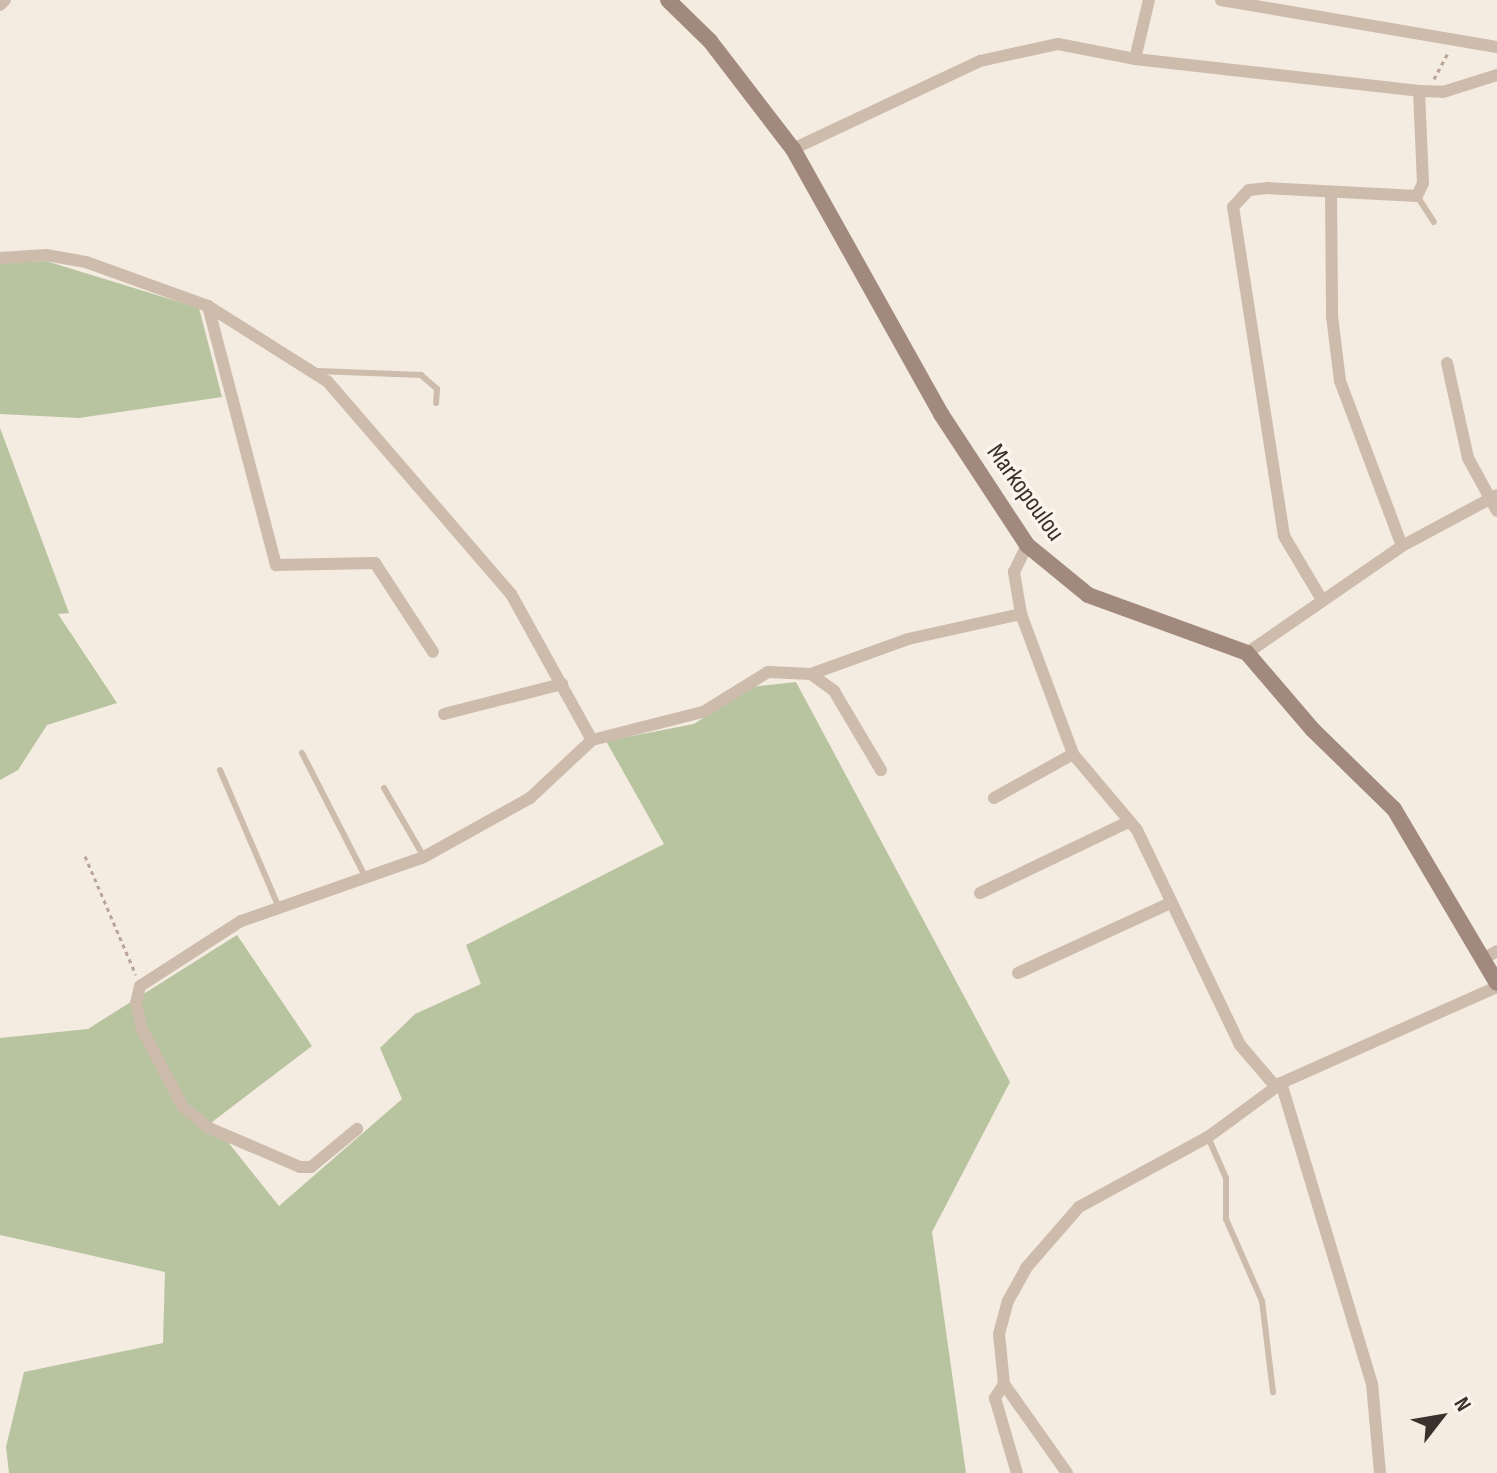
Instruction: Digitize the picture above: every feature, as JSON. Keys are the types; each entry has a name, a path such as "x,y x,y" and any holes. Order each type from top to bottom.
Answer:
{"street":[{"path":"0,5 5,0"},
{"name":"Markopoulou","path":"668,0 710,41 793,149 941,414 1027,545 1088,595 1247,653 1313,730 1394,809 1491,955 1497,985"},
{"path":"1135,59 1149,0"},
{"path":"1221,0 1497,47"},
{"path":"793,149 980,61 1058,44 1135,59 1419,91 1443,92 1497,75"},
{"path":"1322,600 1284,536 1233,207 1249,190 1417,196 1423,183 1419,91"},
{"path":"1331,192 1332,316 1340,381 1402,546"},
{"path":"0,258 46,255 86,262 208,306 328,382 511,594 592,740"},
{"path":"208,306 276,565 375,563 433,652"},
{"path":"1447,363 1468,458 1493,497 1497,511"},
{"path":"1247,653 1402,546 1493,497"},
{"path":"1027,545 1014,572 1021,614 1073,754 1130,821 1220,1011 1279,1085 1372,1384 1380,1473"},
{"path":"357,1129 311,1167 300,1167 209,1128 183,1107 142,1029 136,1003 140,986 220,933 278,905 424,857 530,798 580,757 592,740 703,712 768,672 811,674 908,639 1021,614"},
{"path":"811,674 834,691 881,770"},
{"path":"444,714 562,684"},
{"path":"994,798 1073,754"},
{"path":"980,893 1130,821"},
{"path":"1018,973 1170,903"},
{"path":"1067,1473 1004,1384 999,1334 1008,1301 1056,1229 1079,1207 1208,1137 1279,1085 1497,985"},
{"path":"1004,1384 995,1398 1017,1473"}],"lane":[{"path":"1417,196 1434,222"},
{"path":"303,367 371,378 421,375 437,389 436,403"},
{"path":"302,753 366,878"},
{"path":"220,770 278,905"},
{"path":"384,788 424,857"},
{"path":"1208,1137 1226,1178 1226,1219 1262,1301 1273,1392"}],"path":[{"path":"1419,91 1429,87 1455,40"},
{"path":"85,856 140,986"}],"green space":[{"path":"46,261 199,308 222,397 79,418 0,414 0,263"},
{"path":"0,428 69,613 58,614 117,703 47,725 18,770 0,780"},
{"path":"796,682 1010,1082 932,1232 966,1473 9,1473 6,1447 24,1372 163,1343 165,1272 0,1235 0,1038 88,1029 237,935 312,1046 212,1122 279,1206 402,1099 380,1048 415,1014 481,984 466,945 664,844 606,741 694,724 751,687"}]}
